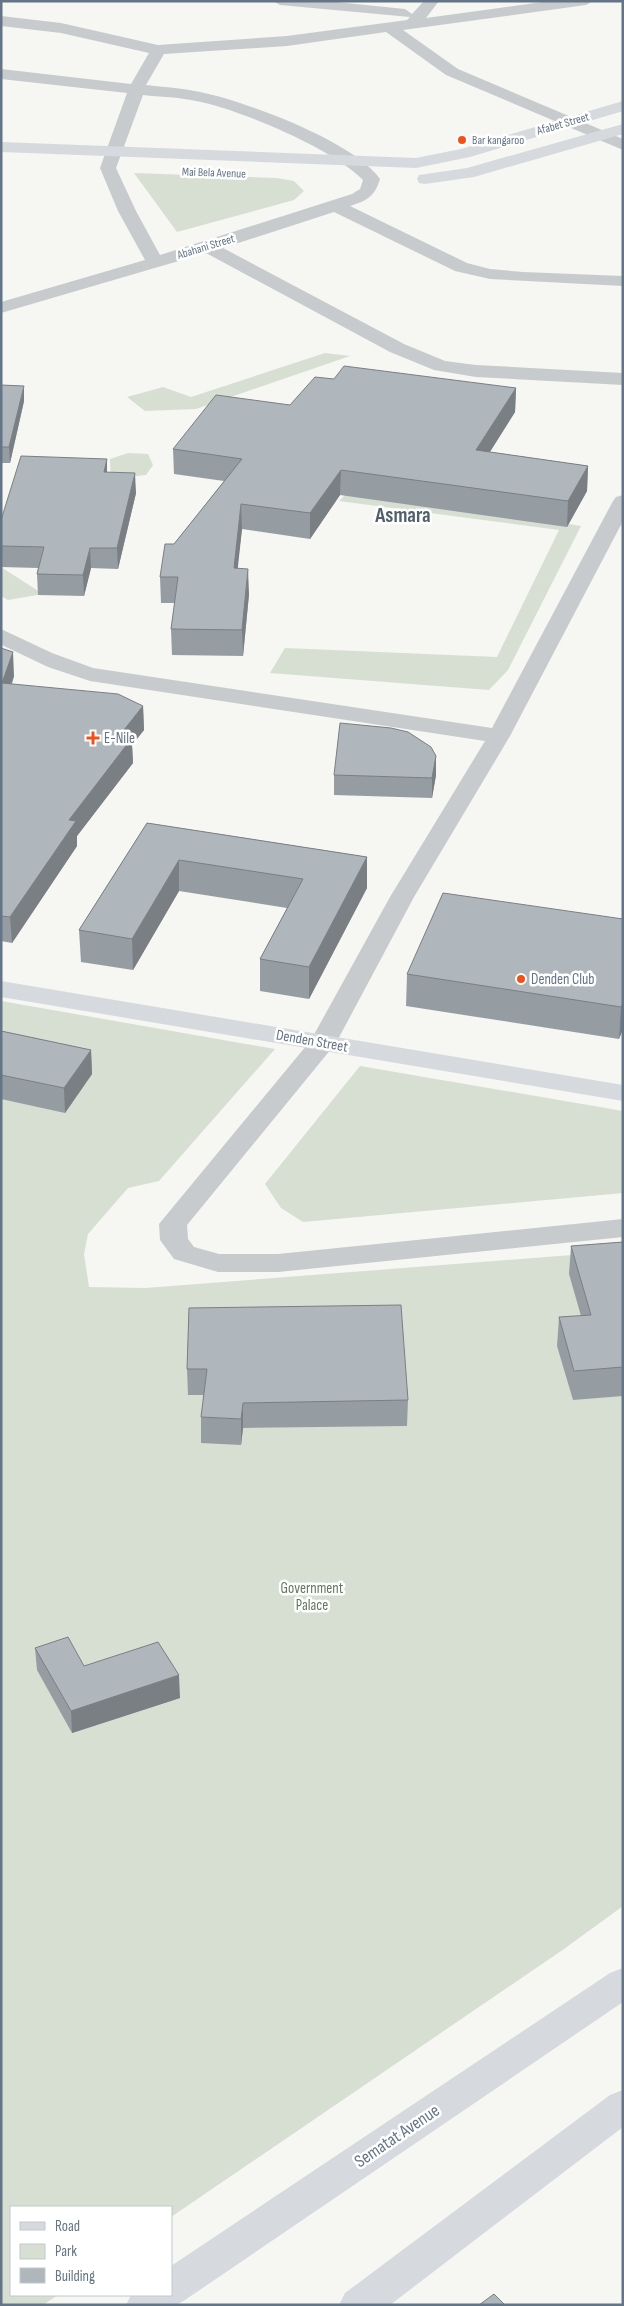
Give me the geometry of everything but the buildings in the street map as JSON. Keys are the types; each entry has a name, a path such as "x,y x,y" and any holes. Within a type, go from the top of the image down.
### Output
{"main road":[{"name":"Afabet Street","path":"416,163 464,153 623,106"},
{"name":"Afabet Street","path":"372,179 426,179 468,172 623,129"},
{"name":"Mai Bela Avenue","path":"1,147 416,163"},
{"path":"89,168 128,169"},
{"path":"343,178 372,179"},
{"name":"Denden Street","path":"1,989 623,1093"},
{"name":"Sematat Avenue","path":"172,2287 623,1983"},
{"path":"359,2305 623,2106"},
{"path":"146,2305 160,2296"}],"street":[{"path":"280,1 416,19"},
{"path":"416,19 432,1"},
{"path":"1,21 61,28 158,50 287,41 389,27 416,19 586,1"},
{"path":"389,27 452,72 623,145"},
{"path":"155,262 127,211 108,168 117,151 136,90 155,60 158,50"},
{"path":"1,74 198,96 229,105 310,139 366,170 372,179"},
{"name":"Abahani Street","path":"1,308 208,247 336,206 358,198 368,191 372,179"},
{"path":"336,206 461,267 480,272 523,277 623,280"},
{"path":"208,247 397,348 441,366 476,371 623,378"},
{"path":"623,501 499,736 402,897 323,1043 173,1224 174,1240 184,1253 218,1263 278,1263 623,1228"},
{"path":"1,635 23,649 53,663 90,674 499,736"}],"green space":[{"path":"134,173 277,178 294,181 304,191 294,200 177,232"},
{"path":"325,353 350,356 196,409 145,411 127,397 163,387 191,397"},
{"path":"128,453 148,454 153,465 146,475 111,479 110,459"},
{"path":"351,489 581,526 508,670 489,690 270,673 285,648 497,657 559,530 339,501"},
{"path":"1,567 43,594 8,600 1,596"},
{"name":"Government Palace","path":"1,1001 275,1049 159,1181 128,1188 88,1234 84,1254 89,1287 145,1288 623,1251 623,1906 564,1949 172,2216 172,2206 10,2206 10,2296 56,2296 43,2305 1,2305"},
{"path":"360,1066 623,1111 623,1193 303,1222 281,1208 265,1184"}],"place":[{"name":"Bar kangaroo","path":"462,140"},
{"name":"E-Nile","path":"93,738"},
{"name":"Denden Club","path":"521,979"}],"district":[{"name":"Asmara","path":"403,515"}]}
